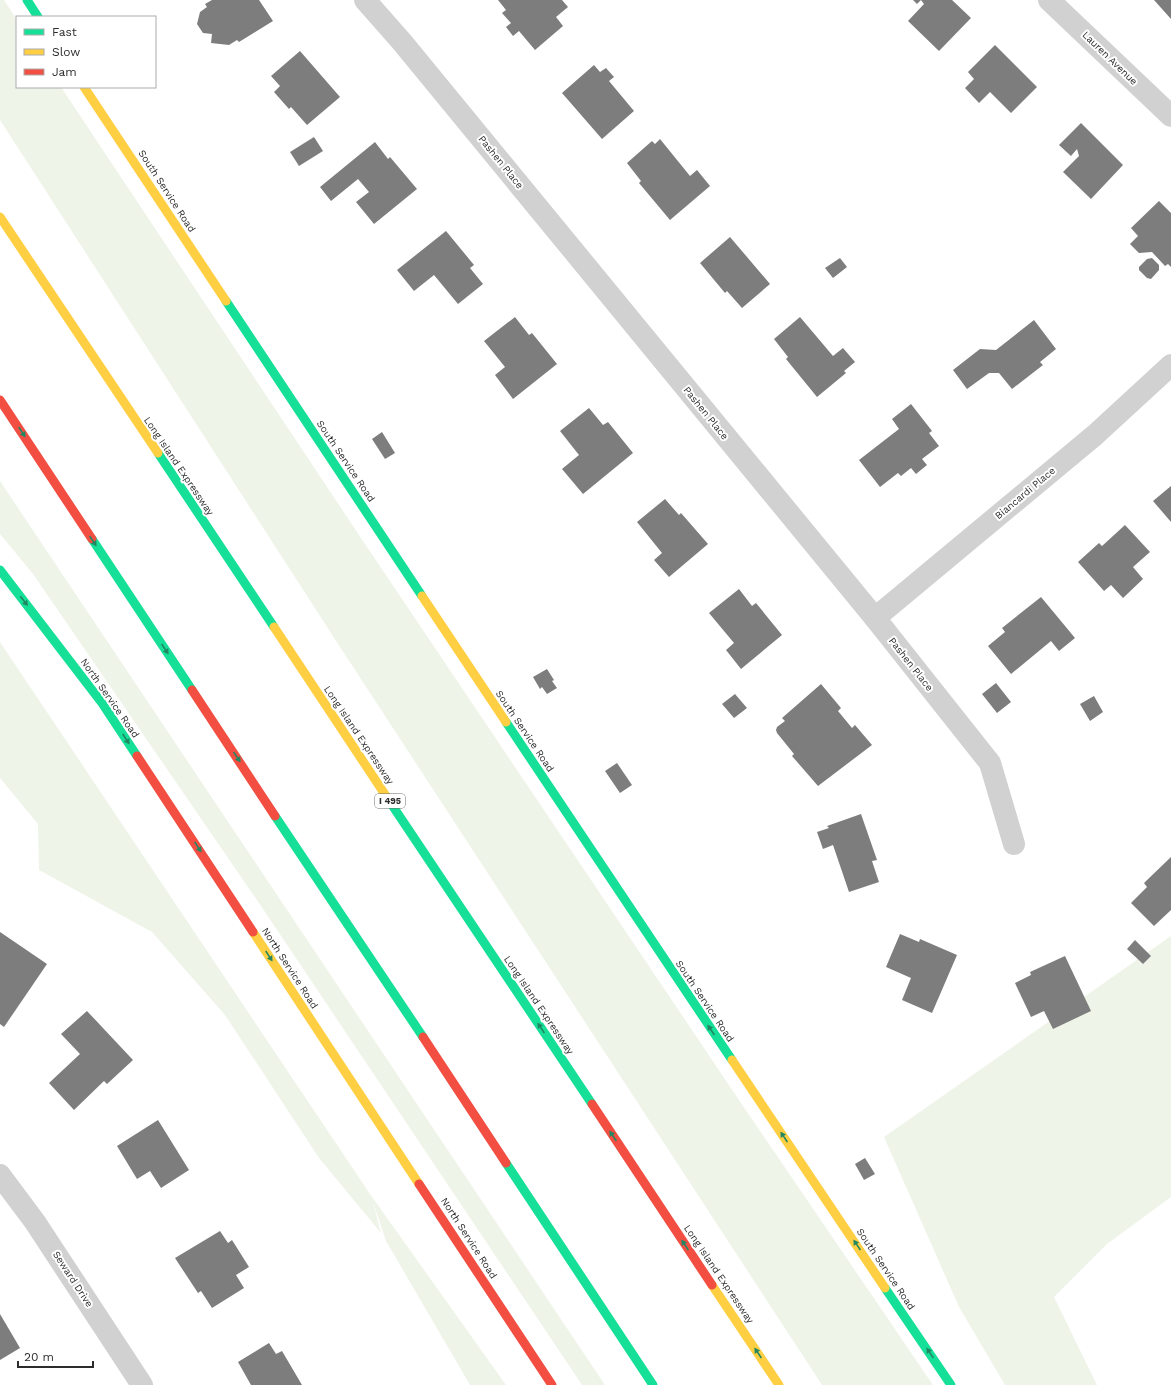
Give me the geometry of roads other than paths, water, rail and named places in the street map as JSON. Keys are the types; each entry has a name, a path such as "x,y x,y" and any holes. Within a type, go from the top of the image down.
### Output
{"main road":[{"path":"27,0 37,16"},
{"name":"South Service Road","path":"85,88 739,1071 951,1385"},
{"name":"Long Island Expressway","path":"0,217 779,1385"},
{"path":"0,400 653,1385"},
{"name":"North Service Road","path":"0,570 102,703 552,1385"}],"street":[{"name":"Pashen Place","path":"365,0 402,42 875,618 990,763 1014,844"},
{"name":"Lauren Avenue","path":"1050,0 1171,116"},
{"name":"Biancardi Place","path":"875,618 1094,435 1171,365"},
{"name":"Seward Drive","path":"0,1175 35,1222 142,1385"}]}
